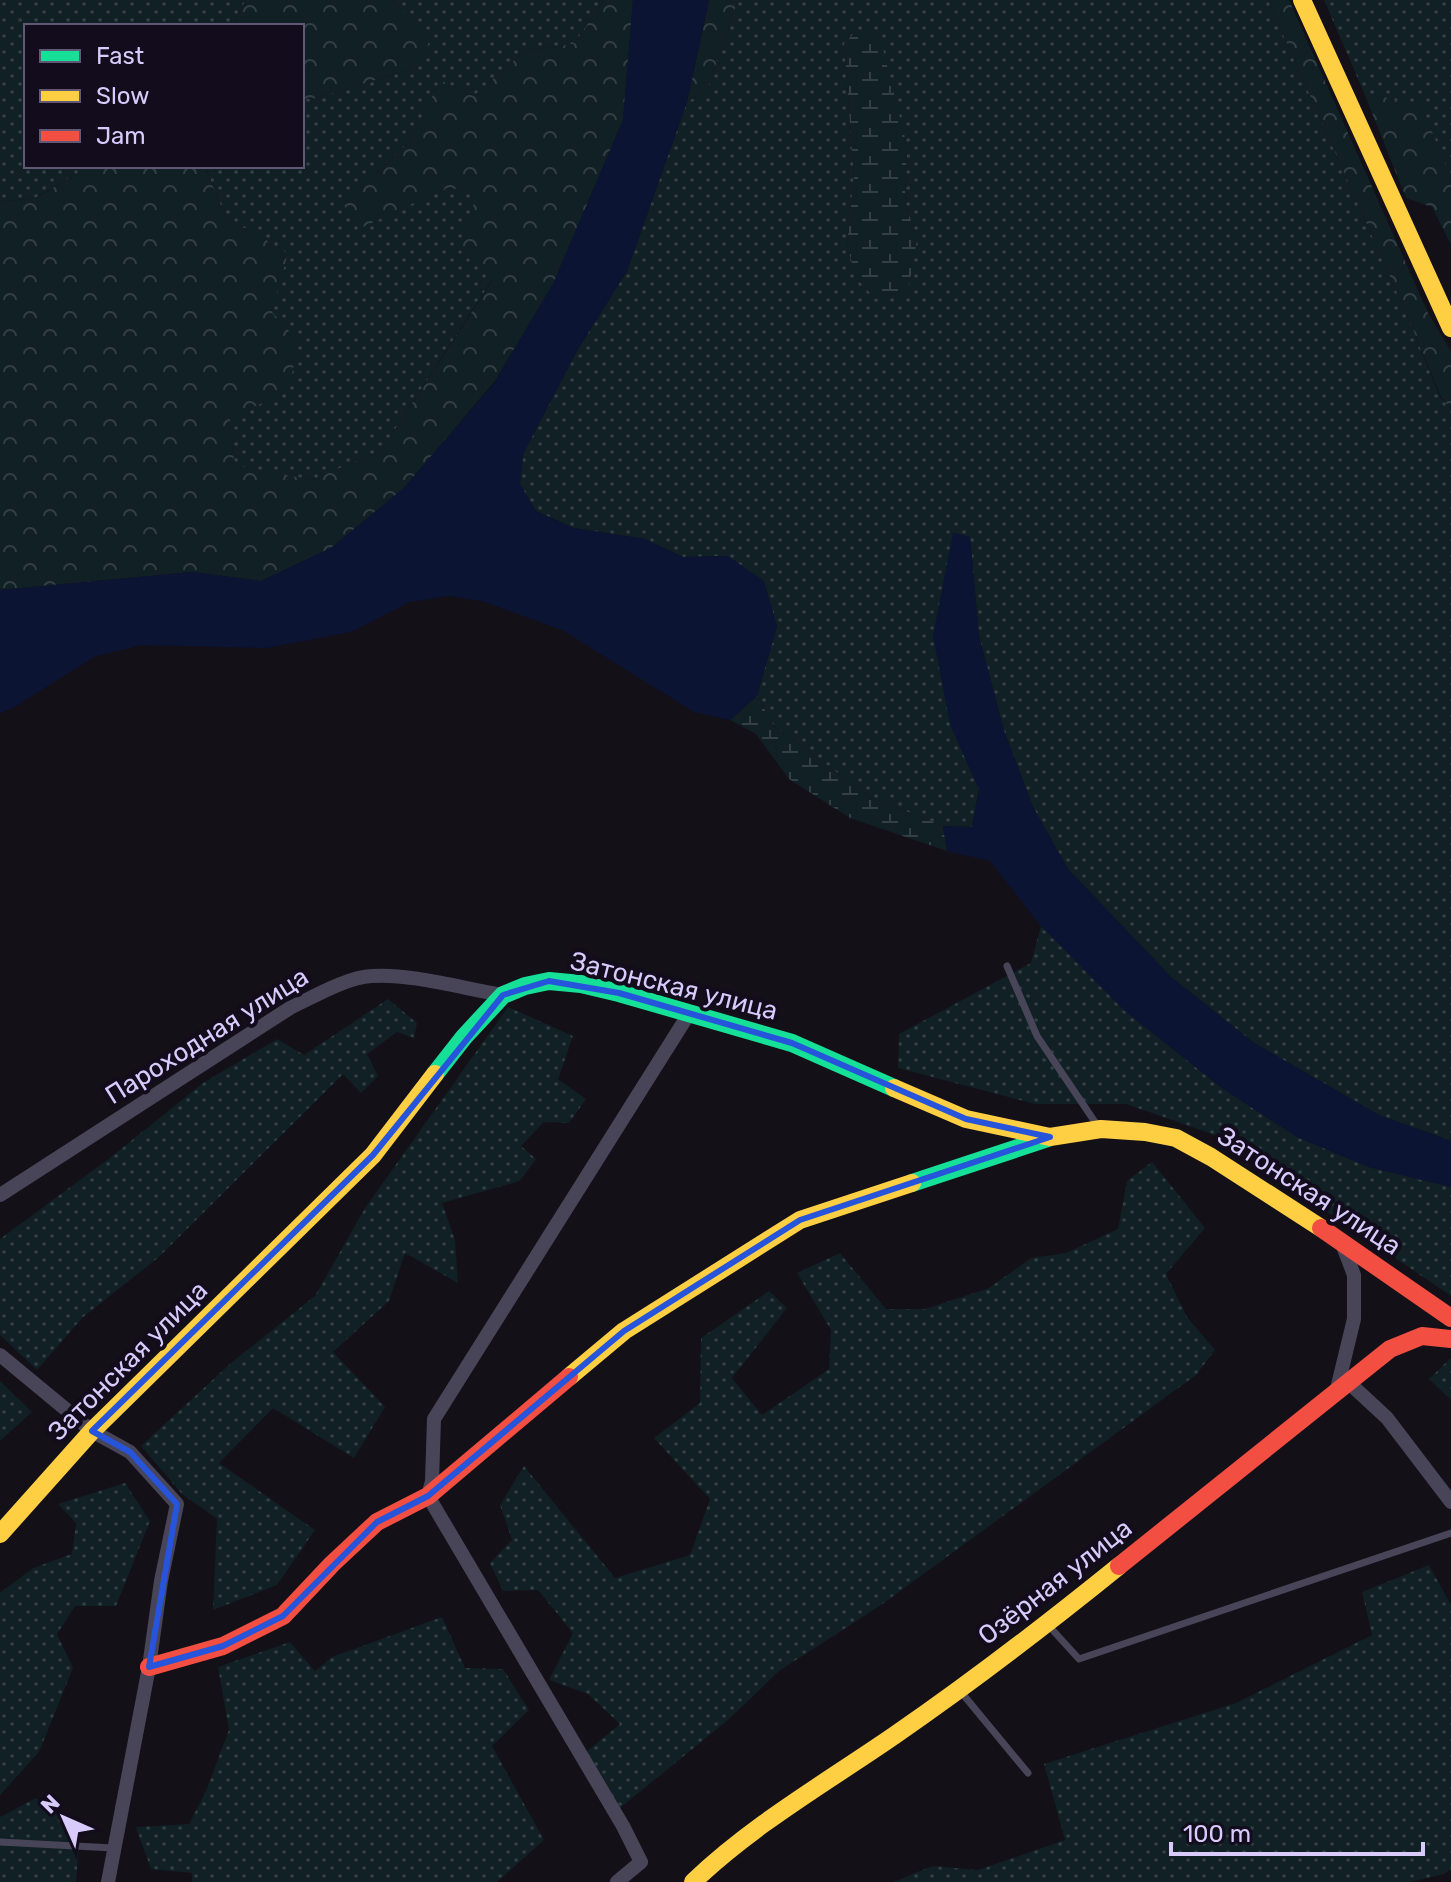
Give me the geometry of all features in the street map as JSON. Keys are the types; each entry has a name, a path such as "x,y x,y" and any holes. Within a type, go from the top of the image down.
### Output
{"street":[{"path":"1302,0 1451,328"},
{"name":"Пароходная улица","path":"0,1195 290,1008 330,989 371,976 410,979 503,995"},
{"name":"Затонская улица","path":"0,1534 92,1431 373,1155 464,1037 503,995 549,981 581,984 792,1043 966,1119 1050,1137 1101,1129 1176,1138 1211,1157 1341,1241 1451,1318"},
{"path":"617,1882 641,1862 428,1496 432,1481 434,1419 690,1012"},
{"path":"149,1667 223,1646 283,1616 377,1522 428,1496 624,1331 800,1220 1050,1137"},
{"path":"1341,1241 1354,1275 1354,1319 1342,1385 1387,1418 1451,1502"},
{"name":"Озёрная улица","path":"693,1882 722,1854 960,1690 1047,1624 1390,1349 1422,1336 1451,1339"},
{"path":"0,1355 92,1431 130,1452 177,1504 108,1882"}],"lane":[{"path":"1007,966 1037,1036 1101,1129"},
{"path":"1047,1624 1079,1659 1451,1533"},
{"path":"960,1690 1028,1773"},
{"path":"0,1842 113,1848"}],"highlighted area":[{"path":"549,981 619,993 792,1043 966,1119 1050,1137 800,1220 624,1331 428,1496 377,1522 283,1616 223,1646 149,1667 177,1504 130,1452 92,1431 373,1155 503,995"}],"green space":[{"path":"0,0 246,0 233,24 24,24 24,168 87,168 35,198 0,202"},
{"path":"246,0 393,0 430,40 416,68 312,99 304,98 304,24 233,24"},
{"path":"393,0 604,0 574,44 526,50 474,96 440,81 410,141 343,204 359,228 445,188 479,191 492,280 381,451 312,480 235,466 228,419 287,391 272,312 287,253 225,216 206,168 304,168 304,98 312,99 416,68 429,40"},
{"path":"604,0 633,0 623,120 553,284 495,381 404,488 331,548 261,581 192,572 0,590 0,202 36,198 87,168 207,168 225,216 288,253 272,312 299,342 288,391 228,419 235,465 312,480 381,451 492,281 459,249 478,191 445,188 359,229 343,204 410,141 440,80 474,96 526,50 574,44"},
{"path":"709,0 738,0 707,90 687,102"},
{"path":"738,0 1268,0 1440,397 1451,409 1451,1141 1379,1115 1254,1043 1171,977 1068,869 1033,807 1004,731 979,636 970,537 953,533 950,724 979,789 972,827 943,826 870,797 774,726 757,696 777,626 728,556 683,557 645,539 574,528 536,511 520,485 523,454 578,349 627,271 687,102 707,90","holes":["844,44 907,146 905,202 917,239 847,245 854,176"]},
{"path":"1268,0 1289,0 1429,315 1451,351 1451,409 1441,397"},
{"path":"1324,0 1451,0 1451,178 1421,106 1364,93"},
{"path":"856,31 879,33 907,146 905,202 917,239 909,287 896,298 876,299 856,278 847,245 854,176 844,44"},
{"path":"1364,93 1421,105 1451,178 1451,245 1432,207 1406,198"},
{"path":"757,696 774,726 870,797 943,826 947,851 850,818 789,779 756,734 730,720"},
{"path":"1041,926 1125,1011 1222,1088 1297,1137 1369,1167 1451,1187 1451,1296 1212,1134 1126,1104 1035,1104 898,1068 899,1034 1031,963"},
{"path":"388,999 417,1023 414,1038 397,1032 367,1054 378,1076 361,1093 343,1074 159,1257 82,1318 37,1370 0,1335 0,1239 111,1157 203,1083 277,1039 304,1055"},
{"path":"508,1007 573,1036 558,1079 586,1099 569,1123 544,1122 521,1146 536,1159 520,1181 442,1203 455,1240 458,1283 405,1253 389,1301 333,1352 385,1407 354,1458 273,1408 219,1463 315,1530 277,1585 213,1610 217,1519 182,1494 141,1446 231,1363 315,1296 365,1208"},
{"path":"1152,1162 1205,1228 1166,1274 1187,1317 1215,1350 1196,1375 881,1605 779,1671 728,1720 620,1808 586,1752 620,1724 588,1694 549,1680 573,1633 538,1590 503,1591 490,1563 512,1540 500,1505 524,1466 615,1578 690,1555 710,1499 654,1438 700,1403 701,1338 769,1291 787,1308 732,1378 762,1415 829,1369 831,1330 797,1273 840,1253 886,1309 925,1309 989,1288 1031,1258 1066,1253 1118,1229 1127,1181"},
{"path":"1451,1358 1451,1400 1429,1379"},
{"path":"0,1381 32,1412 0,1441"},
{"path":"125,1483 150,1521 116,1606 75,1606 57,1634 73,1668 39,1752 0,1795 0,1593 33,1568 72,1554 76,1523 58,1504"},
{"path":"1429,1565 1451,1605 1451,1869 1444,1874 1411,1882 894,1882 932,1866 978,1870 1065,1840 1044,1764 1236,1703 1372,1635 1362,1592"},
{"path":"442,1617 465,1668 503,1669 529,1710 492,1746 544,1840 497,1882 192,1882 192,1873 151,1869 136,1827 189,1824 206,1791 229,1730 218,1667 290,1642 315,1671 332,1657"},
{"path":"36,1798 80,1829 76,1882 0,1882 0,1817"}],"water":[{"path":"633,0 709,0 687,102 627,271 578,349 523,454 520,484 536,511 573,528 645,539 683,557 728,556 764,581 777,626 757,696 730,720 694,712 562,630 482,601 449,596 410,602 351,632 266,648 142,645 96,656 0,713 0,590 192,572 261,581 331,548 404,488 495,382 553,284 623,120"},
{"path":"953,533 970,537 979,636 1004,731 1033,807 1068,869 1171,977 1254,1043 1379,1115 1451,1141 1451,1187 1369,1167 1297,1137 1222,1088 1125,1011 1041,926 990,861 947,851 943,826 972,827 979,789 950,724 933,636"}],"traffic: fast":[{"path":"435,1074 503,995 549,981 581,984 619,993 792,1043 894,1088"},
{"path":"912,1183 1048,1138"}],"traffic: slow":[{"path":"1302,0 1451,328"},
{"path":"0,1534 92,1431 373,1155 435,1074"},
{"path":"894,1088 966,1119 1050,1137 1101,1129 1176,1138 1321,1228"},
{"path":"569,1377 624,1331 800,1220 912,1183"},
{"path":"693,1882 765,1823 952,1695 1119,1566"}],"traffic: jam":[{"path":"1321,1228 1451,1318"},
{"path":"1119,1566 1390,1349 1422,1336 1451,1339"},
{"path":"149,1667 223,1646 283,1616 377,1522 428,1496 569,1377"}]}
